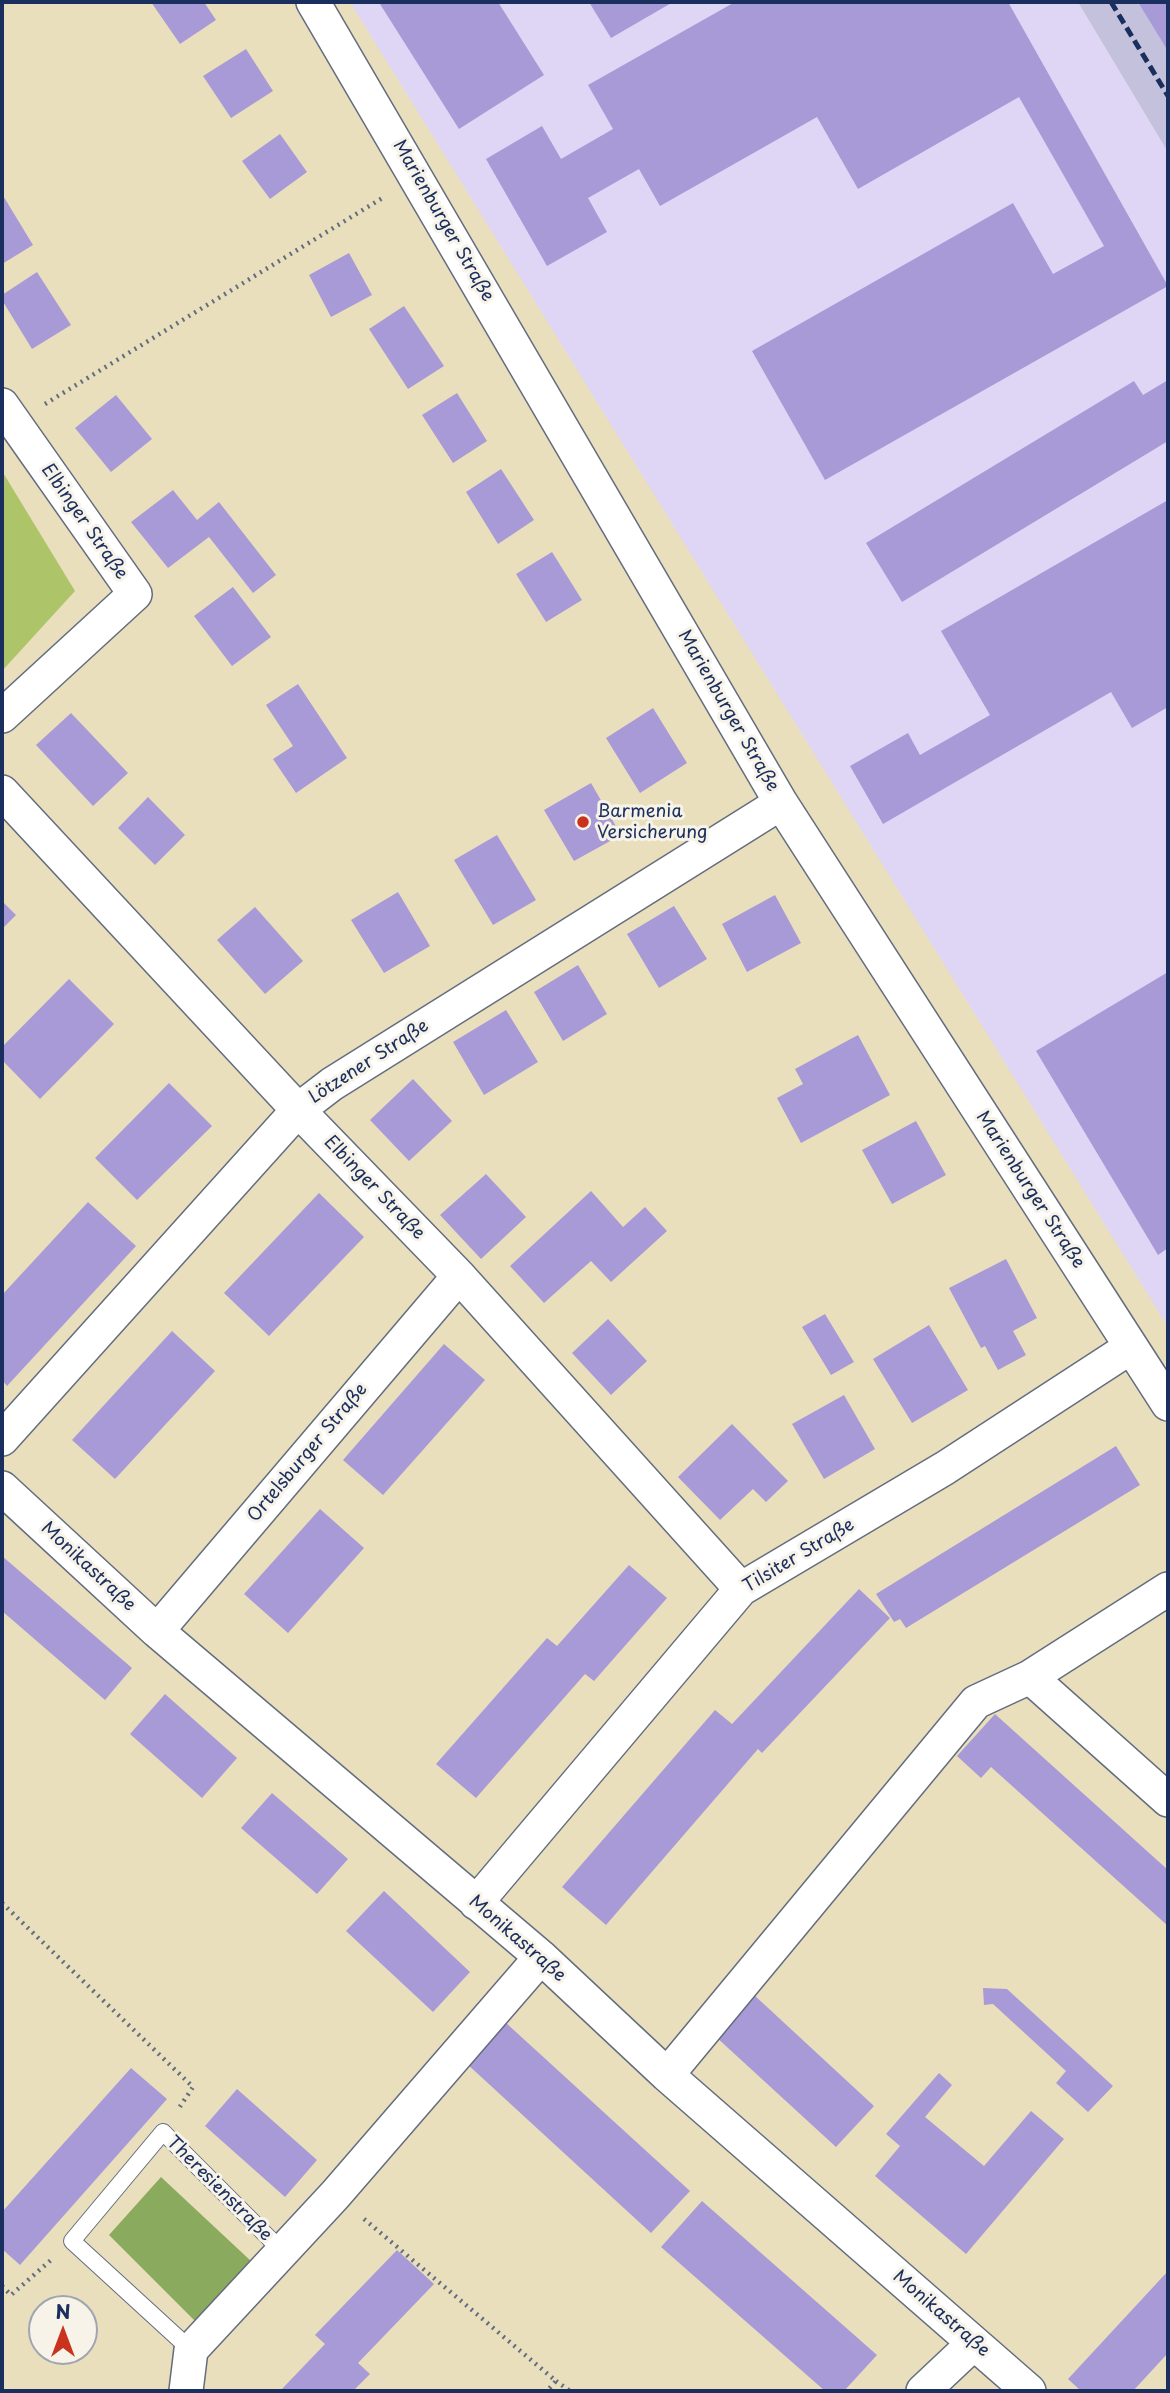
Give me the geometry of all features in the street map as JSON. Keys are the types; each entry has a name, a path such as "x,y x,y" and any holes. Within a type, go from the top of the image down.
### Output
{"street":[{"name":"Marienburger Straße","path":"313,2 781,803 1168,1404"},
{"name":"Elbinger Straße","path":"2,716 135,594 8,414"},
{"name":"Elbinger Straße","path":"2,792 298,1110 459,1276 741,1589"},
{"name":"Lötzener Straße","path":"2,1439 298,1110 332,1084 781,803"},
{"name":"Ortelsburger Straße","path":"157,1631 459,1276"},
{"name":"Tilsiter Straße","path":"476,1903 741,1589 945,1468 1131,1346"},
{"name":"Monikastraße","path":"2,1488 157,1631 541,1957 667,2075 1029,2391"},
{"path":"667,2075 976,1702 1030,1677 1168,1589"},
{"path":"1030,1677 1168,1800"},
{"name":"Theresienstraße","path":"191,2350 335,2195 541,1957"},
{"path":"923,2391 974,2343"},
{"path":"186,2391 191,2350"}],"lane":[{"name":"Theresienstraße","path":"72,2241 163,2132 282,2251"},
{"path":"72,2241 191,2350"}],"path":[{"path":"8,414 417,176"},
{"path":"2,1903 193,2087 163,2132"},
{"path":"335,2195 570,2391"},
{"path":"2,2287 11,2295 72,2241"},
{"path":"547,2391 556,2381"}],"shaded area":[{"path":"350,2 1078,2 1168,152 1168,1327"},
{"path":"1078,2 1168,2 1168,152"}],"green space":[{"path":"2,471 75,591 2,671"},
{"path":"161,2177 252,2262 197,2323 109,2235"}],"building":[{"path":"151,2 204,2 216,20 180,44"},
{"path":"498,2 544,75 459,129 380,4"},
{"path":"589,2 673,2 611,38"},
{"path":"735,2 1008,2 1168,286 825,480 752,351 1013,203 1053,274 1104,246 1019,97 858,189 817,117 660,206 639,169 588,198 607,232 547,266 486,159 542,126 561,159 613,129 588,85"},
{"path":"1138,2 1168,2 1168,51"},
{"path":"246,49 273,91 231,118 203,76"},
{"path":"280,134 307,172 270,199 242,161"},
{"path":"2,194 33,245 2,264"},
{"path":"349,253 372,295 331,317 309,275"},
{"path":"37,272 71,325 32,349 2,300 2,295"},
{"path":"404,306 444,366 408,389 369,329"},
{"path":"1168,380 1168,441 902,602 866,543 1134,381 1143,395"},
{"path":"457,393 487,441 453,463 422,415"},
{"path":"116,395 152,439 111,472 75,428"},
{"path":"501,469 534,520 498,544 466,492"},
{"path":"173,490 197,520 219,502 276,575 253,593 209,537 168,568 131,522"},
{"path":"1168,500 1168,707 1132,728 1111,692 883,824 850,766 908,733 920,755 990,715 941,631"},
{"path":"552,552 582,600 546,622 516,574"},
{"path":"233,587 271,637 232,666 194,616"},
{"path":"298,684 347,758 296,793 273,759 293,746 266,705"},
{"path":"653,708 687,763 640,793 606,738"},
{"path":"71,713 128,773 93,806 36,745"},
{"name":"Barmenia Versicherung","path":"591,783 621,835 574,861 544,810"},
{"path":"148,797 185,835 155,865 118,828"},
{"path":"497,835 536,900 493,925 454,860"},
{"path":"398,892 430,946 384,973 351,920"},
{"path":"775,895 801,943 747,972 722,924"},
{"path":"2,901 16,915 2,929"},
{"path":"674,906 707,959 659,988 627,934"},
{"path":"255,907 303,961 265,994 217,940"},
{"path":"578,965 607,1014 563,1041 534,992"},
{"path":"1168,972 1168,1248 1158,1255 1036,1051"},
{"path":"69,979 114,1024 40,1099 2,1060 2,1047"},
{"path":"506,1010 538,1062 484,1095 453,1042"},
{"path":"858,1035 890,1095 801,1143 777,1098 803,1084 795,1069"},
{"path":"413,1079 452,1121 409,1161 370,1120"},
{"path":"169,1083 212,1126 137,1200 95,1158"},
{"path":"916,1121 946,1175 892,1204 862,1150"},
{"path":"486,1174 526,1217 481,1259 440,1215"},
{"path":"591,1191 623,1227 645,1207 667,1231 611,1282 591,1261 544,1303 510,1266"},
{"path":"319,1193 364,1237 269,1336 224,1293"},
{"path":"88,1202 136,1246 7,1386 2,1380 2,1295"},
{"path":"1006,1259 1037,1318 1013,1331 1026,1355 998,1370 985,1346 981,1348 949,1288"},
{"path":"825,1314 854,1362 831,1375 802,1327"},
{"path":"608,1319 647,1361 611,1395 572,1353"},
{"path":"929,1325 968,1390 912,1423 873,1359"},
{"path":"172,1331 215,1371 115,1479 72,1440"},
{"path":"444,1344 485,1380 383,1495 343,1460"},
{"path":"844,1395 875,1449 824,1479 792,1424"},
{"path":"732,1424 788,1481 766,1502 753,1489 720,1520 678,1477"},
{"path":"1116,1446 1140,1485 906,1628 900,1619 894,1622 876,1594"},
{"path":"320,1509 364,1548 288,1633 244,1594"},
{"path":"2,1556 132,1668 105,1700 2,1611"},
{"path":"629,1565 667,1598 594,1681 585,1674 476,1798 436,1764 547,1638 557,1646"},
{"path":"859,1589 890,1618 762,1753 758,1749 606,1925 562,1887 715,1710 732,1724"},
{"path":"165,1694 237,1758 202,1798 130,1734"},
{"path":"995,1714 1168,1870 1168,1926 991,1767 981,1778 957,1756"},
{"path":"272,1793 348,1859 317,1894 241,1828"},
{"path":"384,1891 470,1972 433,2012 346,1931"},
{"path":"983,1988 1007,1989 1113,2086 1088,2112 1056,2083 1066,2071 993,2004 984,2005"},
{"path":"753,1994 874,2106 836,2147 715,2036"},
{"path":"505,2022 690,2191 651,2233 466,2063"},
{"path":"131,2068 167,2099 20,2265 2,2249 2,2212"},
{"path":"939,2073 952,2085 925,2117 984,2166 1031,2111 1064,2139 966,2254 875,2176 900,2146 886,2134"},
{"path":"237,2089 317,2160 285,2197 205,2126"},
{"path":"702,2201 877,2355 844,2391 825,2391 661,2247"},
{"path":"397,2250 434,2284 358,2363 370,2374 353,2391 280,2391 325,2344 315,2335"},
{"path":"1168,2271 1168,2353 1133,2391 1081,2391 1068,2379"}],"railway":[{"path":"1111,2 1168,96"}],"place":[{"name":"Barmenia Versicherung","path":"583,822"}]}
